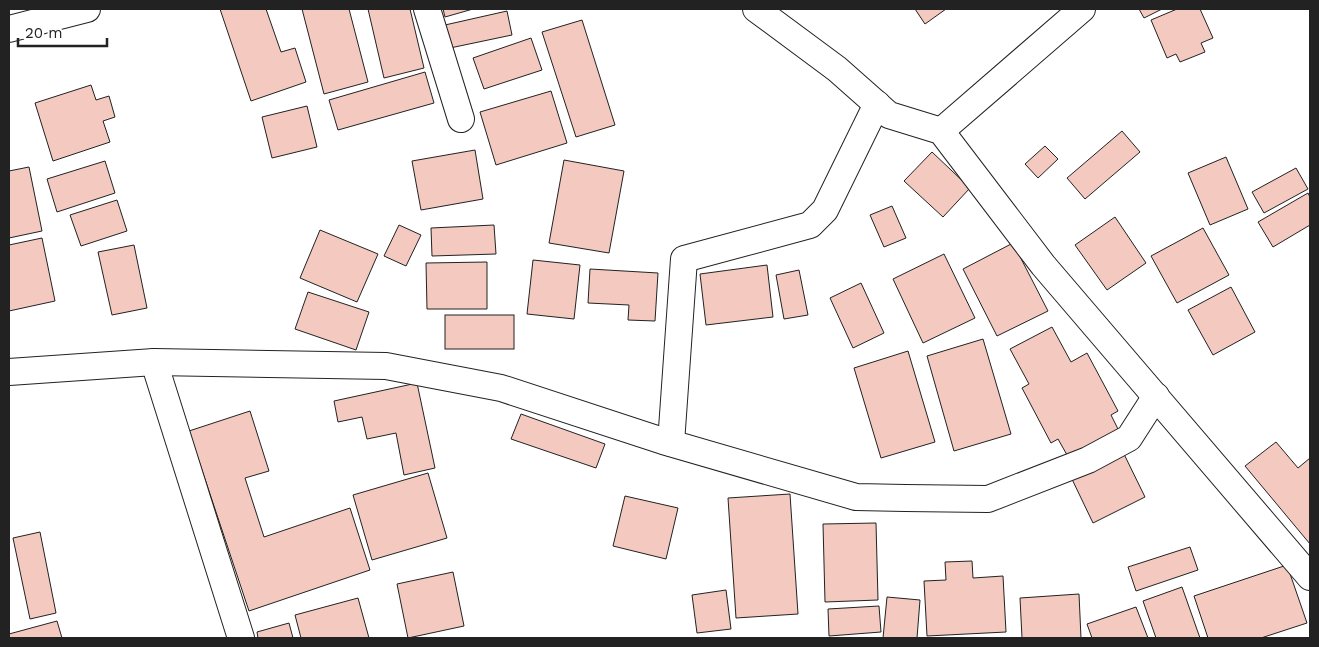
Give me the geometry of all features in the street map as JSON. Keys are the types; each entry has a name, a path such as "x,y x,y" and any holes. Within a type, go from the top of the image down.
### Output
{"street":[{"path":"9,29 87,9"},
{"path":"427,9 461,119"},
{"path":"756,9 837,69 889,115 940,131 1043,265 1310,577"},
{"path":"940,131 1082,9"},
{"path":"671,443 684,259 810,225 825,210 877,104"},
{"path":"9,372 154,362 386,366 502,388 671,443 856,497 988,499 1088,460 1129,438 1156,396"},
{"path":"154,362 241,638"}],"building":[{"path":"220,9 266,9 281,52 295,48 306,82 251,101"},
{"path":"302,9 349,9 368,82 324,94"},
{"path":"368,9 410,9 424,68 384,78"},
{"path":"443,9 473,9 445,17"},
{"path":"915,9 946,9 925,24"},
{"path":"1139,9 1162,9 1144,18"},
{"path":"1177,9 1200,9 1213,38 1201,43 1205,52 1180,62 1176,54 1167,58 1151,20"},
{"path":"507,11 512,35 450,48 445,25"},
{"path":"582,20 615,125 576,137 542,32"},
{"path":"531,38 542,70 484,89 473,58"},
{"path":"425,72 434,103 338,130 329,100"},
{"path":"91,85 96,100 109,96 115,117 103,121 110,142 53,161 35,103"},
{"path":"551,91 567,143 496,165 480,112"},
{"path":"307,106 317,147 272,158 262,117"},
{"path":"1122,131 1140,152 1085,199 1067,178"},
{"path":"1045,146 1058,159 1038,178 1025,164"},
{"path":"475,150 483,199 421,210 412,161"},
{"path":"932,152 970,188 943,217 904,181"},
{"path":"1226,157 1248,209 1210,225 1188,173"},
{"path":"564,160 624,171 609,253 549,243"},
{"path":"105,161 115,193 57,212 47,179"},
{"path":"29,167 42,231 9,238 9,171"},
{"path":"1296,168 1308,189 1264,213 1252,192"},
{"path":"1308,193 1310,197 1310,225 1273,247 1258,222"},
{"path":"117,200 127,231 81,246 70,215"},
{"path":"892,206 906,238 884,247 870,215"},
{"path":"1115,217 1146,263 1107,290 1075,245"},
{"path":"399,225 421,235 406,266 384,256"},
{"path":"494,225 496,254 432,256 431,228"},
{"path":"1203,228 1229,275 1177,303 1151,256"},
{"path":"320,230 378,254 357,302 300,278"},
{"path":"42,238 55,301 9,311 9,245"},
{"path":"1013,243 1048,311 997,336 963,269"},
{"path":"134,245 147,308 112,315 98,252"},
{"path":"944,254 975,318 923,343 893,279"},
{"path":"533,260 580,265 574,319 527,314"},
{"path":"487,262 487,309 427,309 426,263"},
{"path":"767,265 773,317 706,325 700,274"},
{"path":"590,269 658,273 655,321 628,320 629,305 588,303"},
{"path":"799,270 808,315 784,319 776,275"},
{"path":"861,283 884,333 853,348 830,298"},
{"path":"1231,287 1255,332 1213,355 1188,310"},
{"path":"308,292 369,312 356,350 295,329"},
{"path":"445,315 514,315 514,349 445,349"},
{"path":"1052,327 1071,362 1087,353 1118,411 1111,415 1121,435 1071,462 1058,439 1051,443 1022,388 1029,384 1010,349"},
{"path":"983,339 1011,434 954,451 927,356"},
{"path":"908,351 935,442 881,458 854,368"},
{"path":"417,383 435,468 404,475 396,433 367,439 362,417 338,422 334,401"},
{"path":"250,411 269,471 245,478 264,537 350,508 370,570 249,611 189,431"},
{"path":"521,414 605,444 596,468 511,439"},
{"path":"1276,442 1298,468 1310,458 1310,544 1245,466"},
{"path":"1122,450 1145,497 1093,523 1070,475"},
{"path":"428,473 447,538 372,560 353,495"},
{"path":"790,494 798,614 736,618 728,498"},
{"path":"625,496 678,508 666,559 613,546"},
{"path":"876,523 878,600 825,602 823,524"},
{"path":"40,532 56,613 30,619 13,538"},
{"path":"1190,547 1198,570 1136,591 1128,567"},
{"path":"972,561 973,578 1003,576 1006,632 927,636 924,581 946,580 945,562"},
{"path":"1287,565 1307,623 1261,638 1208,638 1194,596"},
{"path":"453,572 464,626 408,638 397,584"},
{"path":"1182,587 1200,638 1156,638 1143,601"},
{"path":"726,590 731,629 697,633 692,595"},
{"path":"1079,594 1081,638 1022,638 1020,598"},
{"path":"887,597 920,600 917,638 883,638"},
{"path":"358,598 369,638 301,638 295,615"},
{"path":"879,606 881,632 829,636 828,609"},
{"path":"1136,607 1148,638 1092,638 1087,624"},
{"path":"57,621 62,638 9,638 9,634"},
{"path":"289,623 293,638 258,638 257,632"}]}
